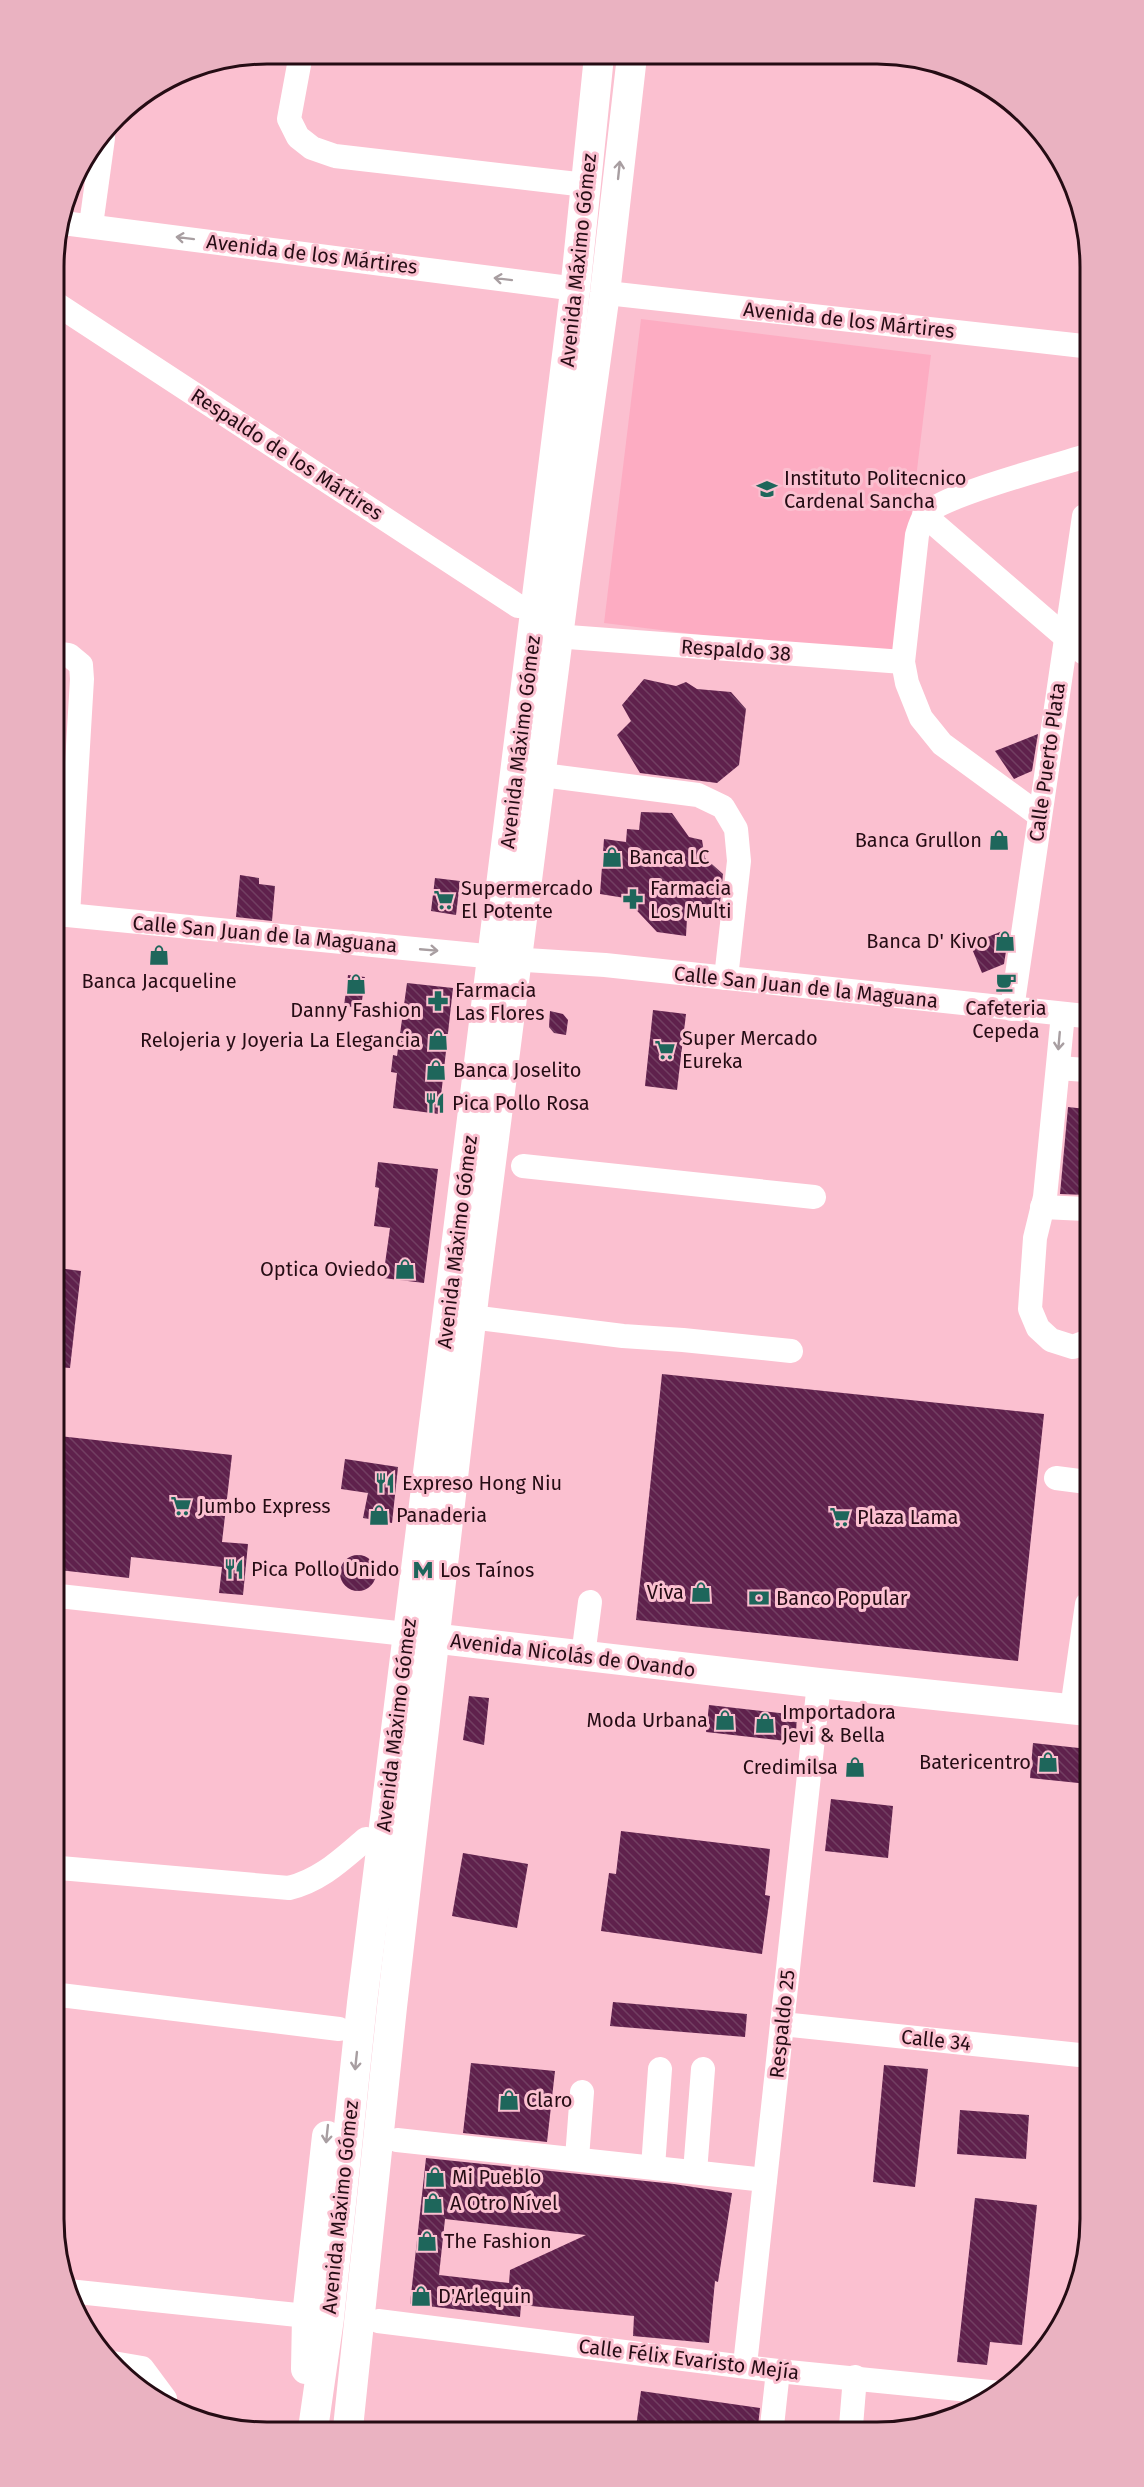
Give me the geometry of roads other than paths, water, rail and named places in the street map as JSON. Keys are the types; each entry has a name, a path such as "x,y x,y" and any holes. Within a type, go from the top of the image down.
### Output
{"main road":[{"name":"Avenida Máximo Gómez","path":"349,2422 392,2007 553,580 598,64"},
{"name":"Avenida Máximo Gómez","path":"314,2422 329,2318 362,2003 553,580 615,202 631,64"},
{"path":"305,2422 307,2316 339,2029 396,1633 474,954 563,272 585,194"},
{"path":"362,2422 374,2373 526,960 616,294 615,202"},
{"name":"Avenida Nicolás de Ovando","path":"396,1633 819,1683 1079,1710"}],"street":[{"path":"299,64 289,119 298,137 312,148 335,156 585,194"},
{"path":"91,225 101,152"},
{"name":"Avenida de los Mártires","path":"69,223 561,287"},
{"name":"Avenida de los Mártires","path":"616,294 1080,346"},
{"name":"Respaldo de los Mártires","path":"65,310 518,606"},
{"path":"1039,815 942,744 921,718 907,683 903,662 917,535 924,515 939,505 1080,458"},
{"path":"924,515 1080,650"},
{"name":"Calle Puerto Plata","path":"1012,1009 1080,543"},
{"name":"Respaldo 38","path":"568,637 903,662"},
{"path":"65,654 81,665 82,679 65,894"},
{"path":"550,776 698,795 723,807 736,829 739,861 726,978"},
{"name":"Calle San Juan de la Maguana","path":"65,915 526,960 605,965 1074,1015"},
{"path":"1074,1015 1058,1068 1042,1207 1035,1238 1030,1309 1038,1329 1051,1340 1073,1347 1079,1345"},
{"path":"1058,1068 1080,1070"},
{"path":"523,1166 813,1197"},
{"path":"1042,1207 1080,1209"},
{"path":"487,1319 623,1336 791,1351"},
{"path":"1056,1478 1079,1481"},
{"name":"Avenida Nicolás de Ovando","path":"64,1597 396,1633"},
{"path":"583,1656 590,1602"},
{"name":"Respaldo 25","path":"745,2365 819,1683"},
{"path":"64,1868 289,1888 309,1883 366,1839"},
{"path":"64,1996 339,2029"},
{"name":"Calle 34","path":"782,2024 1079,2055"},
{"path":"653,2167 660,2069"},
{"path":"695,2172 703,2069"},
{"path":"577,2158 582,2092"},
{"path":"398,2140 765,2180"},
{"path":"78,2292 307,2316"},
{"name":"Calle Félix Evaristo Mejía","path":"378,2321 745,2365 778,2371 984,2391"},
{"path":"127,2365 142,2368 158,2390"},
{"path":"772,2422 778,2371"},
{"path":"851,2422 855,2377"}],"place":[{"name":"Instituto Politecnico Cardenal Sancha","path":"767,489"},
{"name":"Banca Grullon","path":"999,840"},
{"name":"Banca LC","path":"612,857"},
{"name":"Farmacia Los Multi","path":"633,899"},
{"name":"Supermercado El Potente","path":"444,900"},
{"name":"Banca D' Kivo","path":"1005,941"},
{"name":"Banca Jacqueline","path":"159,955"},
{"name":"Cafeteria Cepeda","path":"1006,982"},
{"name":"Danny Fashion","path":"356,984"},
{"name":"Farmacia Las Flores","path":"438,1001"},
{"name":"Relojeria y Joyeria La Elegancia","path":"438,1040"},
{"name":"Super Mercado Eureka","path":"665,1050"},
{"name":"Banca Joselito","path":"436,1070"},
{"name":"Pica Pollo Rosa","path":"435,1103"},
{"name":"Optica Oviedo","path":"405,1269"},
{"name":"Expreso Hong Niu","path":"385,1483"},
{"name":"Jumbo Express","path":"181,1506"},
{"name":"Panaderia","path":"379,1515"},
{"name":"Plaza Lama","path":"840,1517"},
{"name":"Pica Pollo Unido","path":"234,1569"},
{"name":"Los Taínos","path":"423,1570"},
{"name":"Viva","path":"701,1592"},
{"name":"Banco Popular","path":"759,1598"},
{"name":"Moda Urbana","path":"725,1720"},
{"name":"Importadora Jevi & Bella","path":"765,1723"},
{"name":"Batericentro","path":"1048,1762"},
{"name":"Credimilsa","path":"855,1767"},
{"name":"Claro","path":"509,2100"},
{"name":"Mi Pueblo","path":"435,2177"},
{"name":"A Otro Nível","path":"433,2203"},
{"name":"The Fashion","path":"427,2241"},
{"name":"D'Arlequin","path":"421,2296"}]}
